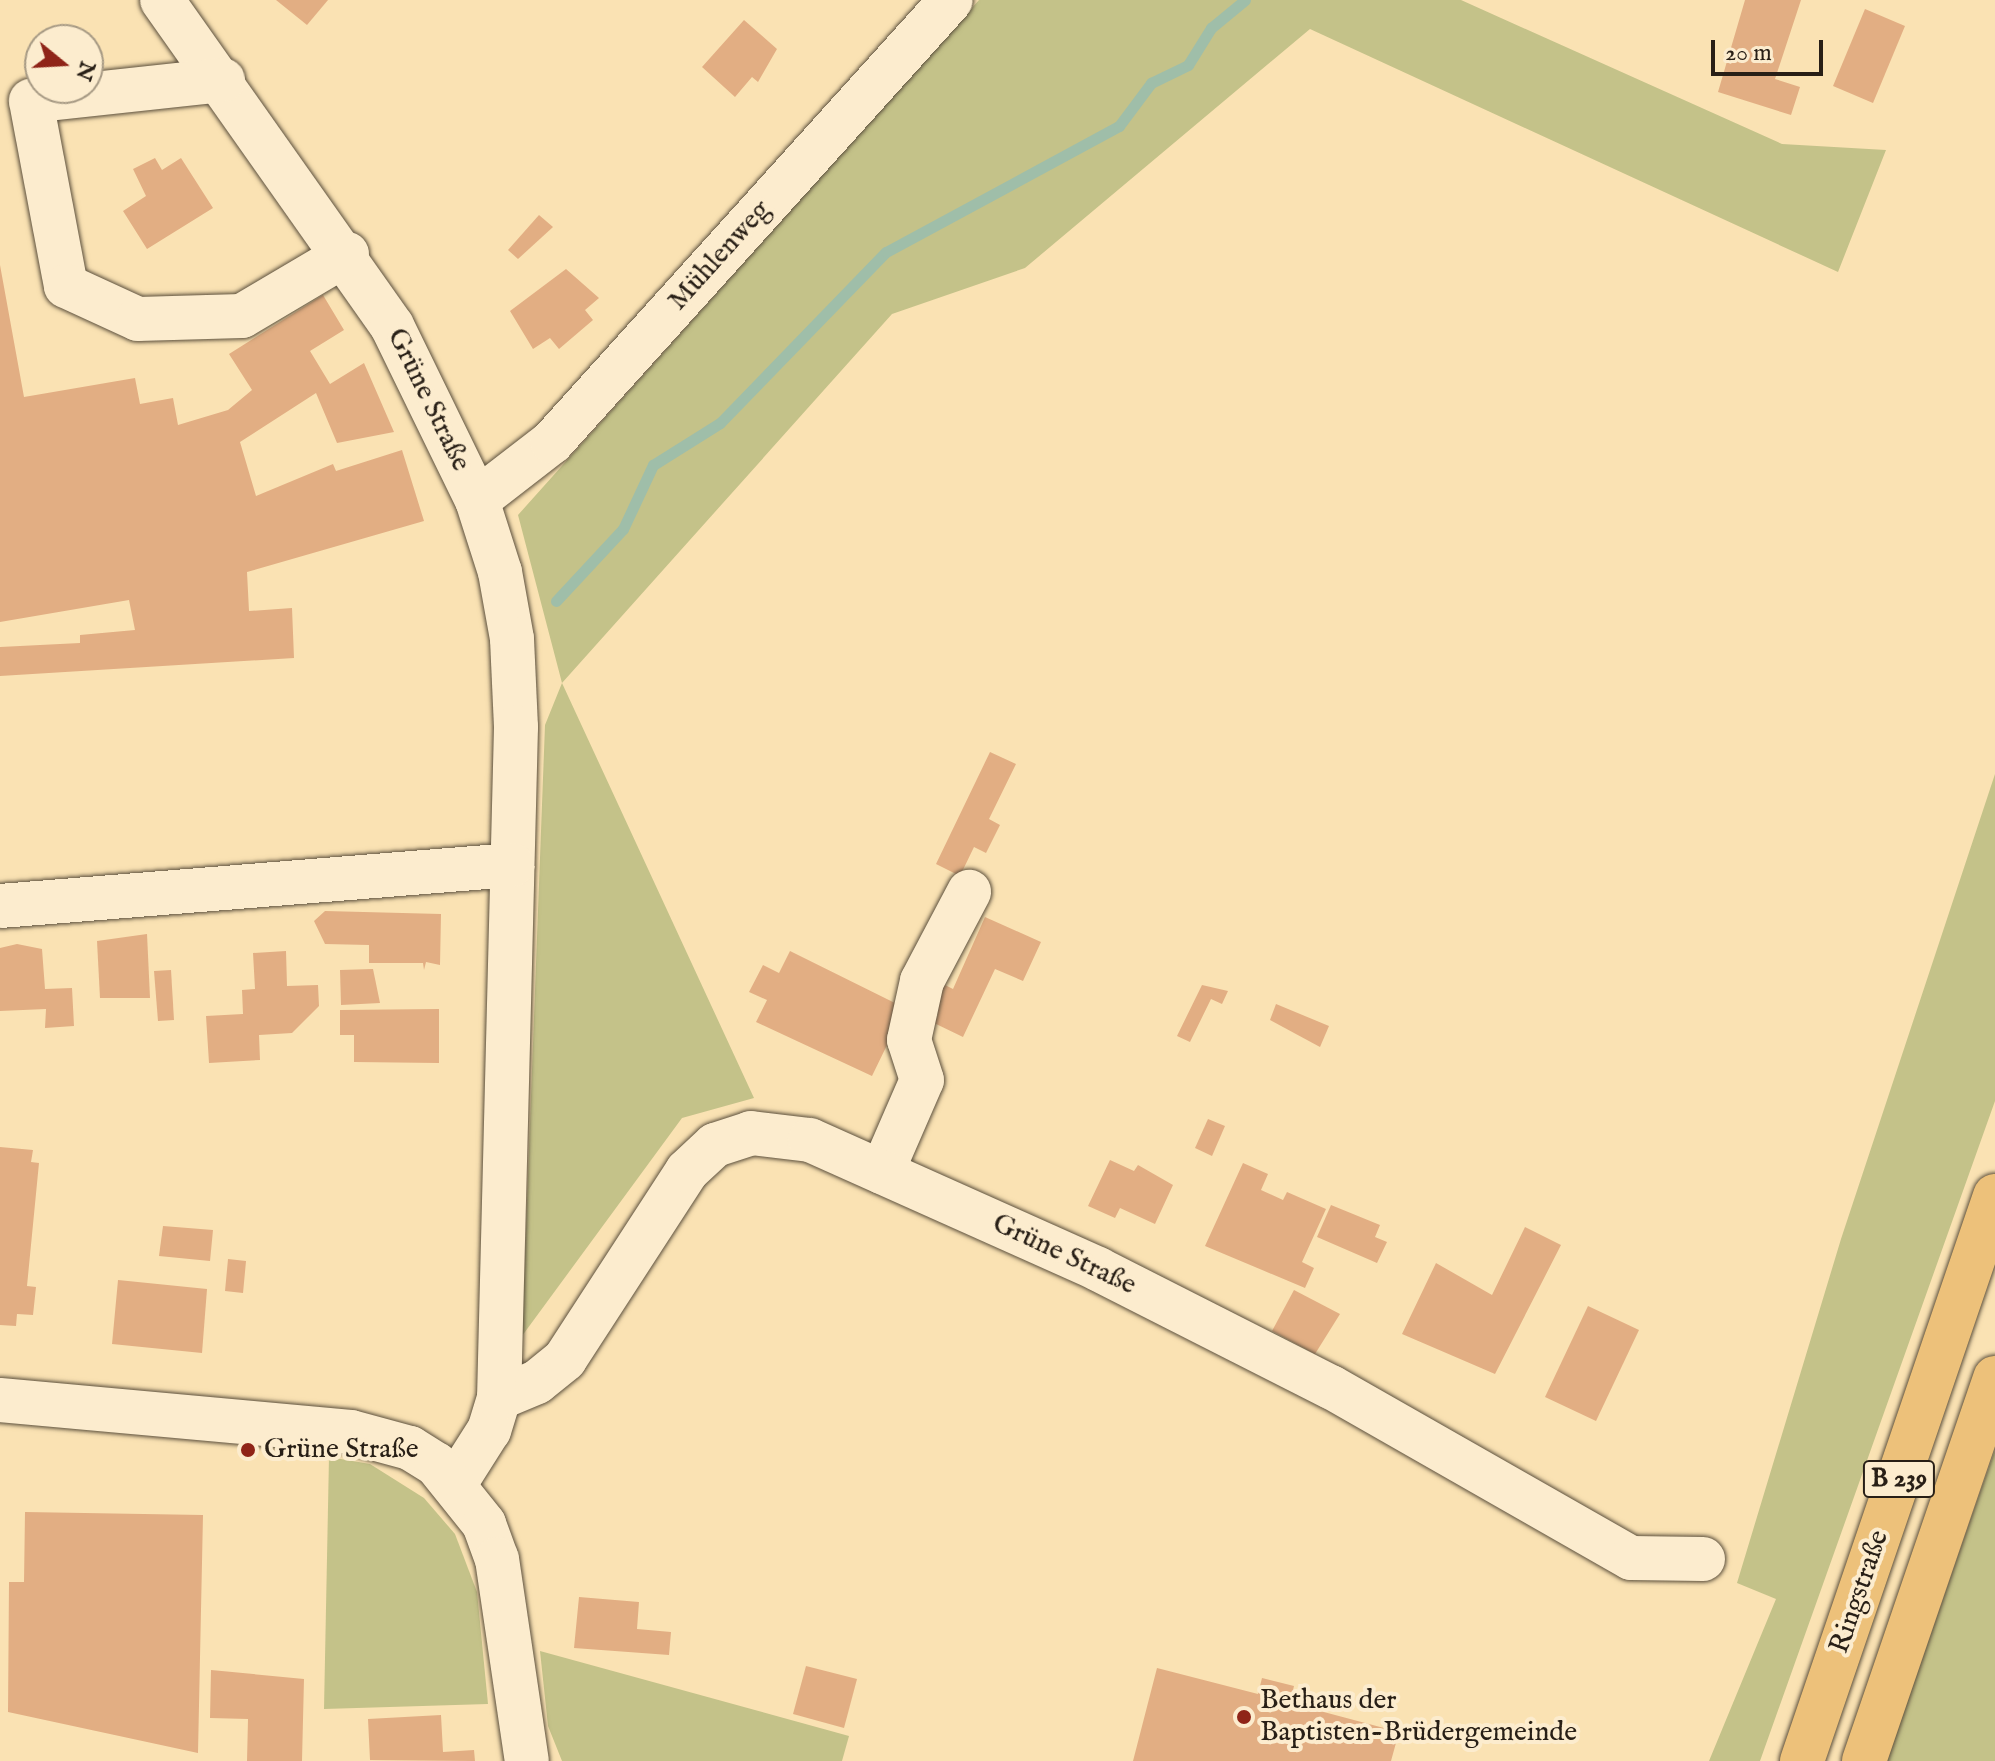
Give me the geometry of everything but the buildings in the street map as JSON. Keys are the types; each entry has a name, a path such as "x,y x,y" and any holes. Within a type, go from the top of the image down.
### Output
{"highway":[{"name":"Ringstraße","path":"1802,1761 1995,1196"},
{"name":"B 239","path":"1864,1761 1995,1378"}],"street":[{"name":"Grüne Straße","path":"162,0 347,254 392,326 477,500 500,572 512,639 512,865 499,1398 489,1430 456,1482"},
{"name":"Mühlenweg","path":"477,500 552,442 951,0"},
{"path":"223,80 31,101 66,286 138,319 242,316 347,254"},
{"path":"0,906 512,865"},
{"path":"882,1172 922,1080 909,1040 922,981 969,892"},
{"name":"Grüne Straße","path":"499,1398 537,1382 565,1359 687,1171 715,1145 751,1133 810,1140 1098,1269 1331,1387 1631,1558 1703,1559"},
{"path":"0,1400 351,1432 410,1448 456,1482 484,1524 505,1587 527,1761"}],"shaded area":[{"path":"979,0 1461,0 1782,144 1886,150 1838,272 1310,29 1025,268 892,314 562,683 518,515"},
{"path":"562,683 754,1098 682,1118 522,1336 545,725"},
{"path":"1995,774 1995,1101 1760,1761 1709,1761 1776,1599 1737,1583 1841,1239"},
{"path":"1995,1450 1995,1761 1887,1761 1970,1521"},
{"path":"329,1457 370,1464 424,1498 455,1534 477,1592 488,1704 324,1709"},
{"path":"540,1651 849,1736 842,1761 562,1761 548,1726"}],"waterway":[{"path":"556,601 623,529 653,465 720,423 886,252 1119,126 1151,83 1188,65 1211,28 1245,0"}],"place":[{"name":"Grüne Straße","path":"248,1450"},
{"name":"Bethaus der Baptisten-Brüdergemeinde","path":"1244,1717"}]}
